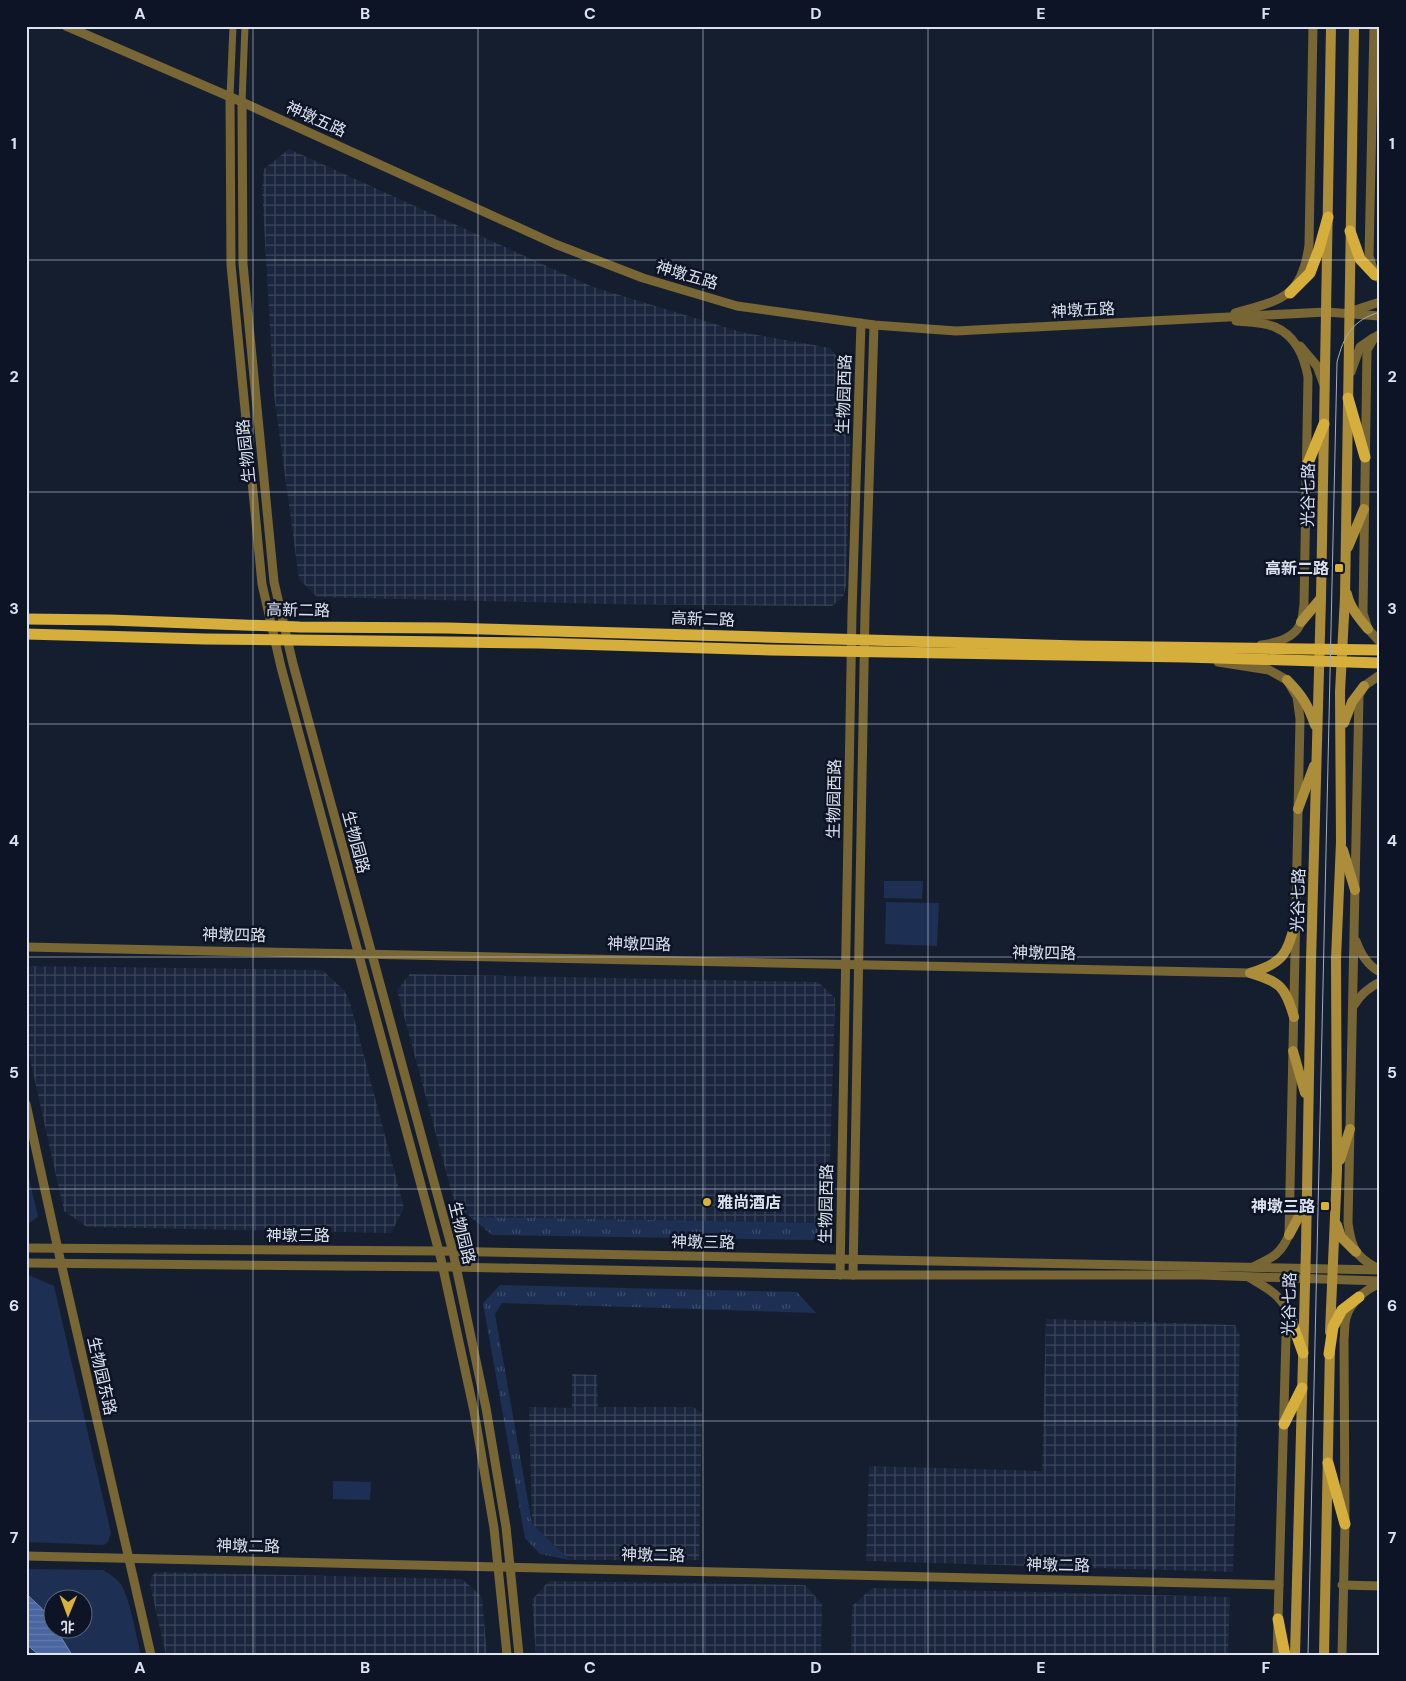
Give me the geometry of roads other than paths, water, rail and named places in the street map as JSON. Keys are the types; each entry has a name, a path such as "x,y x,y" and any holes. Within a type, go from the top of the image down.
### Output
{"main road":[{"name":"光谷七路","path":"1295,1655 1320,662 1331,26"},
{"path":"1324,1655 1329,1354 1337,1170 1336,959 1341,842 1342,734 1340,692 1346,553 1354,26"},
{"path":"1290,293 1310,273 1328,217"},
{"path":"1350,231 1360,259 1377,277"},
{"path":"1348,398 1365,456"},
{"path":"1306,468 1324,424"},
{"path":"1346,553 1364,509"},
{"path":"1345,584 1349,600 1368,629"},
{"path":"1301,622 1321,598"},
{"name":"高新二路","path":"26,619 852,639 865,646 1380,663"},
{"name":"高新二路","path":"26,634 275,640 539,643 852,651 865,646 1078,646 1380,650"},
{"path":"1287,680 1302,695 1317,732"},
{"path":"1342,734 1345,718 1352,702 1364,686"},
{"path":"1298,809 1317,758"},
{"path":"1341,842 1355,890"},
{"path":"1250,973 1269,967 1282,958 1289,945 1296,921"},
{"path":"1250,973 1272,980 1282,988 1289,1000 1294,1017"},
{"path":"1293,1051 1308,1105"},
{"path":"1337,1170 1350,1129"},
{"path":"1290,1235 1307,1190"},
{"path":"1336,1219 1341,1237 1356,1252"},
{"path":"1329,1354 1333,1327 1342,1310 1359,1297"},
{"path":"1289,1314 1303,1353"},
{"path":"1284,1424 1302,1388"},
{"path":"1328,1463 1345,1524"},
{"path":"1278,1619 1285,1655"}],"street":[{"name":"神墩五路","path":"66,26 242,102 555,244 643,278 737,306 906,329 956,331 1326,312 1349,312 1380,316"},
{"name":"生物园路","path":"233,26 230,97 231,265 262,584 281,667 439,1251 474,1411 494,1528 507,1655"},
{"name":"生物园路","path":"245,26 242,102 243,264 274,582 293,664 453,1252 486,1408 506,1527 519,1655"},
{"path":"1217,318 1276,302 1290,293 1299,281 1306,262 1309,245 1313,26"},
{"path":"1374,26 1369,256 1377,277"},
{"name":"神墩五路","path":"1349,312 1380,302"},
{"path":"1217,318 1274,327 1292,338 1317,366 1325,387"},
{"name":"生物园西路","path":"840,1275 852,639 861,323"},
{"name":"生物园西路","path":"853,1275 865,646 874,325"},
{"path":"1348,381 1360,347 1377,336"},
{"path":"1377,336 1367,350 1363,613 1368,629 1380,642"},
{"path":"1237,648 1283,640 1295,633 1301,622 1304,605 1308,377 1301,353 1292,338"},
{"path":"1186,657 1269,670 1287,680 1297,697 1300,719 1290,1235 1283,1249 1275,1256 1253,1267"},
{"path":"1380,675 1364,686 1359,694 1348,1223 1350,1238 1356,1252 1368,1264 1380,1270"},
{"path":"1354,938 1363,957 1380,972"},
{"name":"神墩四路","path":"26,947 858,963 1250,973"},
{"path":"1353,1008 1364,992 1380,982"},
{"name":"生物园东路","path":"26,1104 151,1655"},
{"name":"神墩三路","path":"26,1248 439,1251 1253,1267 1305,1274"},
{"name":"神墩三路","path":"26,1263 442,1266 840,1275 1248,1276 1332,1274 1380,1270"},
{"name":"神墩三路","path":"1332,1274 1380,1282"},
{"path":"1248,1276 1279,1297 1289,1314 1286,1337 1277,1655"},
{"path":"1342,1655 1346,1319 1359,1297 1380,1282"},
{"name":"神墩二路","path":"26,1556 1279,1585"},
{"path":"1342,1585 1380,1586"}],"tram line":[{"path":"1308,1655 1337,362 1346,337 1356,324 1370,315 1380,312"}],"place":[{"name":"高新二路","path":"1339,568"},
{"name":"雅尚酒店","path":"707,1202"},
{"name":"神墩三路","path":"1325,1206"}]}
